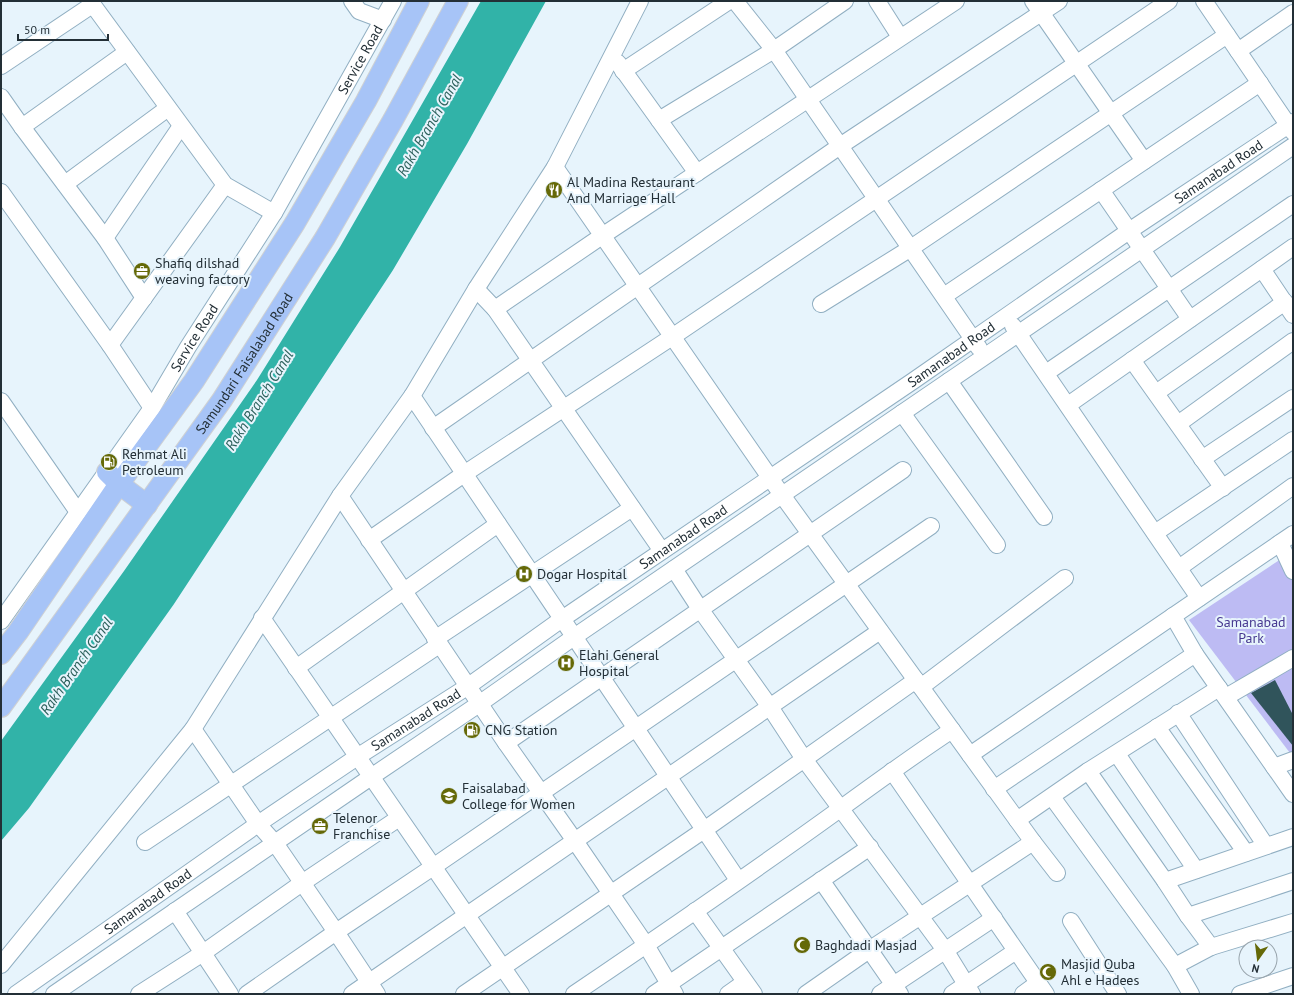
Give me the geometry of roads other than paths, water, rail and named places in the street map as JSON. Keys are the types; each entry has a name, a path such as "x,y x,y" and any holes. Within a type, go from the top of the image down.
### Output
{"main road":[{"path":"1,654 18,632 113,478 194,380 295,223 366,101 419,1"},
{"name":"Samundari Faisalabad Road","path":"1,707 222,400 325,238 393,120 458,1"},
{"path":"113,478 147,505"}],"street":[{"path":"352,1 359,11 383,20"},
{"name":"Service Road","path":"1,621 78,512 113,478 188,347 274,213 393,1"},
{"path":"1,965 193,729 340,496 412,396 476,289 555,167 640,1"},
{"path":"624,71 729,1"},
{"path":"734,1 774,50 985,356"},
{"path":"659,120 774,50 845,1"},
{"path":"877,1 900,37"},
{"path":"495,309 602,236 956,1"},
{"path":"433,428 840,146 1037,7 1059,1"},
{"path":"369,540 464,474 672,337 1169,1"},
{"path":"1204,1 1291,126"},
{"path":"1,66 91,3 225,185 274,213"},
{"path":"1037,7 1144,161"},
{"path":"1238,51 1293,13"},
{"path":"821,304 911,248 1227,35"},
{"path":"22,127 127,52"},
{"path":"612,56 697,173"},
{"path":"944,296 1260,83"},
{"path":"1,97 105,238 144,298"},
{"path":"65,184 168,108"},
{"path":"105,238 181,126"},
{"name":"Samanabad Road","path":"16,994 258,824 357,757 467,687 562,619 1130,231 1291,126"},
{"name":"Samanabad Road","path":"54,994 1293,146"},
{"path":"555,167 782,496 994,789 1057,873"},
{"path":"110,345 225,185"},
{"path":"1101,190 1190,319"},
{"path":"1,192 110,345 152,408"},
{"path":"1046,373 1293,204"},
{"path":"1068,405 1262,269 1290,254"},
{"path":"1156,394 1289,308 1262,269"},
{"path":"476,289 495,309 662,551"},
{"path":"1006,316 1199,598"},
{"path":"1178,424 1293,341"},
{"path":"1132,360 1222,488"},
{"path":"949,381 1044,517"},
{"path":"412,396 738,880"},
{"path":"1202,459 1293,398"},
{"path":"1,401 78,512"},
{"path":"902,413 997,545"},
{"path":"1155,533 1293,440"},
{"path":"506,743 903,470"},
{"path":"1179,568 1293,486"},
{"path":"340,496 467,687 612,894 646,945 672,989"},
{"path":"145,842 330,718 532,575 632,508"},
{"path":"296,668 498,524"},
{"path":"247,994 931,526"},
{"path":"970,755 1293,534"},
{"path":"1280,543 1293,571"},
{"path":"674,569 700,609 770,707 804,759 945,950 969,990"},
{"path":"464,994 612,894 804,759 918,684 1065,578"},
{"path":"1173,616 1195,654 1293,794"},
{"path":"262,618 521,994"},
{"path":"352,994 374,988 467,916 880,631"},
{"path":"994,789 1195,654"},
{"path":"1017,820 1088,771 1178,713 1293,658"},
{"path":"1178,713 1266,846"},
{"path":"1157,727 1246,853"},
{"path":"193,729 374,988"},
{"path":"574,994 695,911 952,730"},
{"path":"1116,754 1196,870"},
{"path":"1274,767 1293,760"},
{"path":"892,771 1042,989 1023,994"},
{"path":"1088,771 1211,947"},
{"path":"1052,797 1175,966 1191,994"},
{"path":"139,994 203,953 302,883 400,818"},
{"path":"1165,881 1293,837"},
{"path":"806,994 823,989 869,950 1033,842"},
{"path":"654,994 672,989 721,948 870,847"},
{"path":"820,880 897,989"},
{"path":"1188,916 1293,881"},
{"path":"175,911 230,994"},
{"path":"695,911 749,988 728,994"},
{"path":"880,994 897,989 945,950 994,918"},
{"path":"1071,921 1118,994"},
{"path":"1175,966 1211,947 1293,922"},
{"path":"952,994 969,990 1016,951"},
{"path":"1240,994 1293,976"}],"water":[{"name":"Rakh Branch Canal","path":"481,1 546,1 467,144 393,270 174,604 29,808 1,841 1,741 124,571 257,380 340,247"}],"place":[{"name":"Al Madina Restaurant And Marriage Hall","path":"554,190"},
{"name":"Shafiq dilshad weaving factory","path":"142,271"},
{"name":"Rehmat Ali Petroleum","path":"109,462"},
{"name":"Dogar Hospital","path":"524,574"},
{"name":"Elahi General Hospital","path":"566,663"},
{"name":"CNG Station","path":"472,730"},
{"name":"Faisalabad College for Women","path":"449,796"},
{"name":"Telenor Franchise","path":"320,826"},
{"name":"Baghdadi Masjad","path":"802,945"},
{"name":"Masjid Quba Ahl e Hadees","path":"1048,972"}],"park label":[{"name":"Samanabad Park","path":"1251,630"}]}
